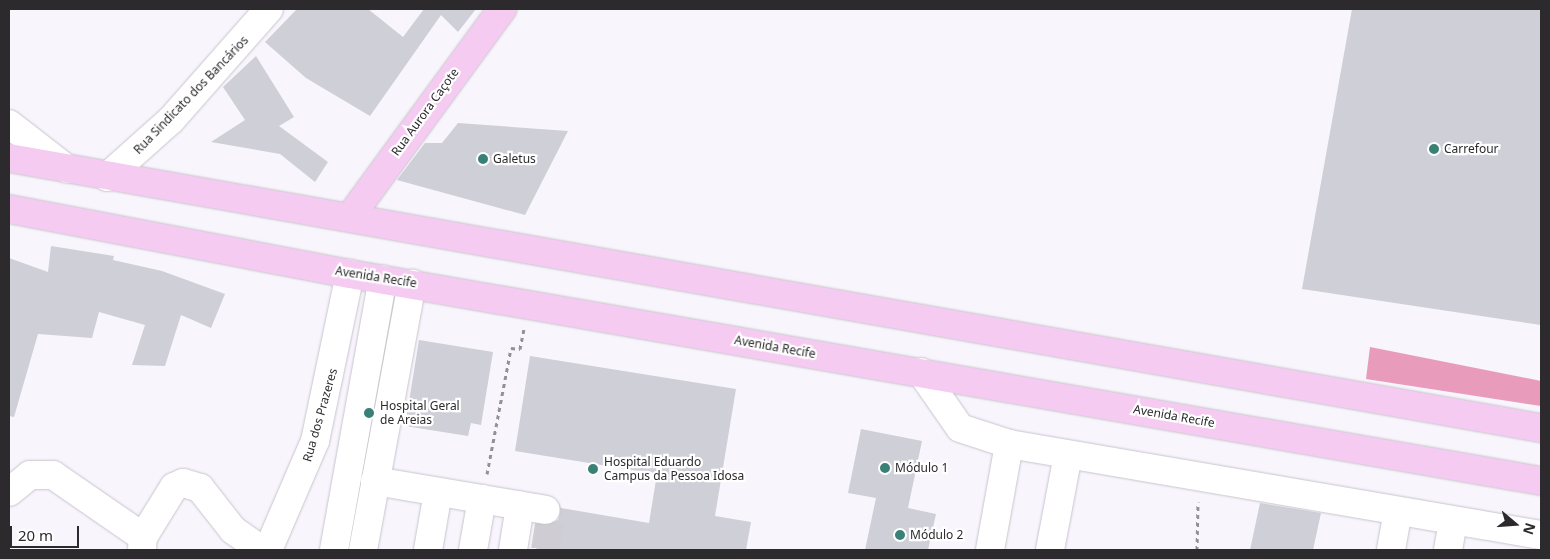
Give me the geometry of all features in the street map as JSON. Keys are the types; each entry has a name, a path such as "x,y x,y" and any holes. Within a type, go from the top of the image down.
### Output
{"main road":[{"name":"Rua Aurora Caçote","path":"350,217 502,9"},
{"path":"9,158 107,177 350,217 1541,428"},
{"name":"Avenida Recife","path":"9,209 350,274 412,283 1541,480"}],"street":[{"name":"Rua Sindicato dos Bancários","path":"107,177 170,120 269,9"},
{"path":"9,124 66,169"},
{"name":"Rua dos Prazeres","path":"268,550 314,440 350,274"},
{"path":"334,550 383,279"},
{"path":"363,550 412,283"},
{"path":"922,372 949,415 966,431 1008,444 1541,535"},
{"path":"990,550 1008,444"},
{"path":"1050,550 1068,455"},
{"path":"9,492 30,475 53,475 143,544 174,487 183,483 200,488 234,530 262,550"},
{"path":"375,481 546,510"},
{"path":"428,550 438,492"},
{"path":"473,550 482,499"},
{"path":"513,550 520,506"},
{"path":"1391,550 1398,512"},
{"path":"1448,550 1453,521"}],"path":[{"path":"482,499 511,348 520,349 525,321"},
{"path":"1197,550 1198,476"}],"shaded area":[{"path":"1370,347 1541,381 1541,406 1366,379"}],"building":[{"path":"297,9 368,9 403,37 424,9 476,9 458,32 441,15 370,116 306,78 265,42"},
{"name":"Carrefour","path":"1352,9 1541,9 1541,325 1302,289"},
{"path":"256,56 294,117 279,126 328,162 315,182 280,154 211,142 245,120 223,87"},
{"name":"Galetus","path":"458,123 568,131 525,215 397,180 425,143 442,143"},
{"path":"51,246 114,256 113,260 162,271 225,294 211,328 181,315 165,366 132,365 145,325 99,312 92,338 38,334 14,417 9,416 9,258 48,272"},
{"path":"419,340 493,352 481,425 471,423 468,436 405,426"},
{"name":"Hospital Eduardo Campus da Pessoa Idosa","path":"530,356 736,389 715,516 751,522 746,550 540,550 544,525 558,520 561,508 649,523 657,474 515,451"},
{"path":"861,429 922,441 908,508 936,514 928,550 865,550 876,498 848,493"},
{"path":"1260,503 1321,513 1313,550 1250,550"}],"tunnel":[{"path":"545,550 550,517 546,510"}],"place":[{"name":"Carrefour","path":"1434,149"},
{"name":"Galetus","path":"483,159"},
{"name":"Hospital Geral de Areias","path":"369,413"},
{"name":"Módulo 1","path":"885,468"},
{"name":"Hospital Eduardo Campus da Pessoa Idosa","path":"593,469"},
{"name":"Módulo 2","path":"900,535"}]}
